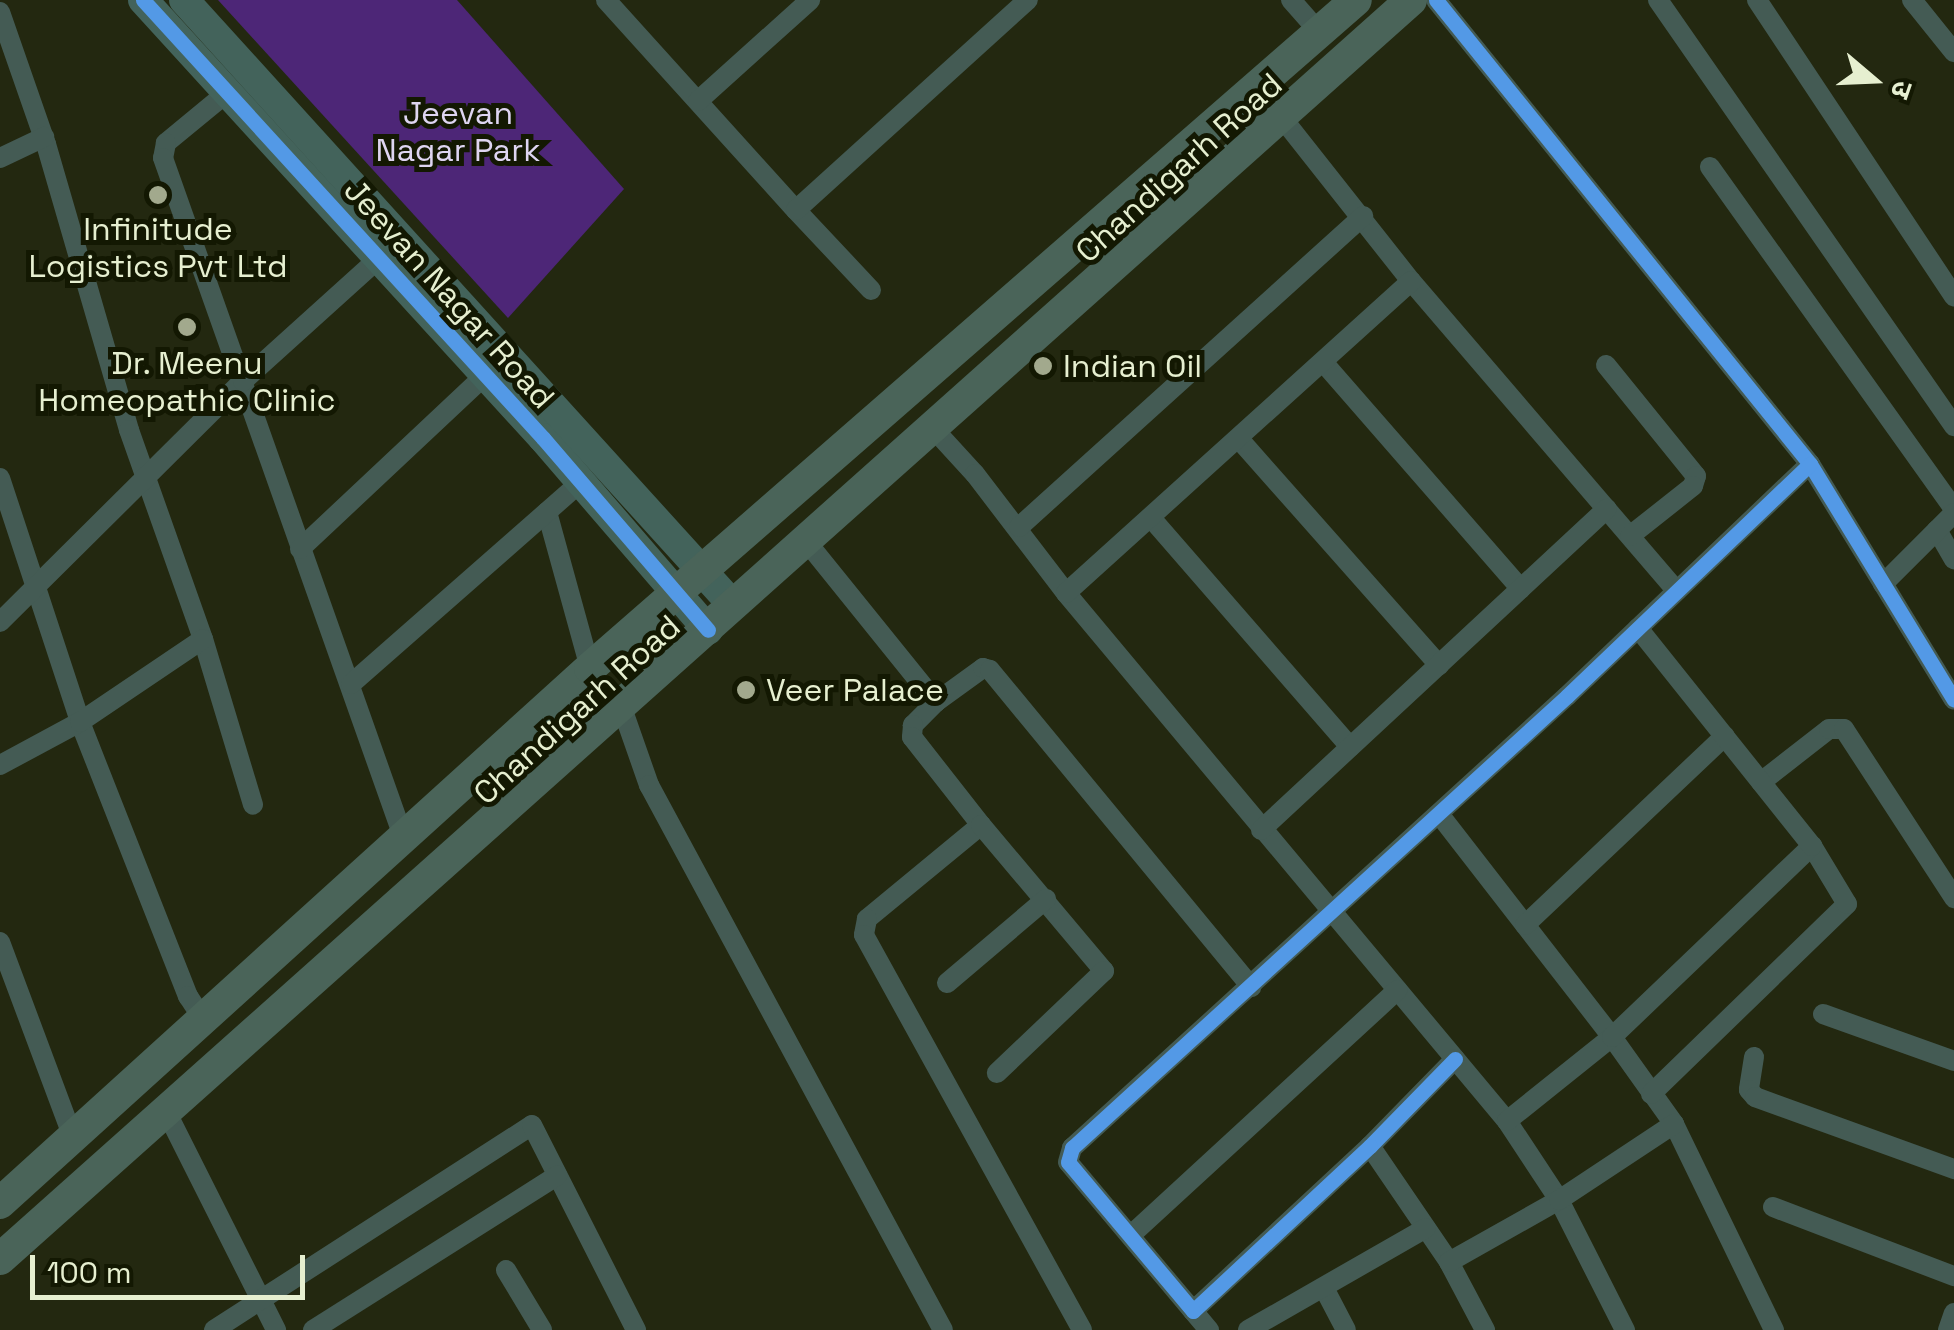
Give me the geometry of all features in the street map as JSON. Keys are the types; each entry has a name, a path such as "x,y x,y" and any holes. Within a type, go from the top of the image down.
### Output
{"main road":[{"name":"Chandigarh Road","path":"0,1203 74,1140 590,668 1356,0"},
{"name":"Chandigarh Road","path":"0,1259 1411,0"}],"street":[{"name":"Jeevan Nagar Road","path":"143,0 485,374 708,630"},
{"name":"Jeevan Nagar Road","path":"184,0 732,605"},
{"path":"606,0 871,290"},
{"path":"698,101 810,0"},
{"path":"796,210 1028,0"},
{"path":"1291,0 1321,34"},
{"path":"1436,0 1810,464 1954,700"},
{"path":"1658,0 1954,426"},
{"path":"1756,0 1954,296"},
{"path":"1912,0 1954,52"},
{"path":"0,12 44,137 144,476 203,639 253,805"},
{"path":"229,91 166,143 162,152 404,838"},
{"path":"1280,114 1411,281 1677,591"},
{"path":"0,158 44,137"},
{"path":"1710,167 1954,511 1883,584"},
{"path":"1019,527 1363,216"},
{"path":"0,622 144,476 379,258"},
{"path":"1066,594 1411,281"},
{"path":"1323,362 1520,590"},
{"path":"1606,364 1696,476 1693,486 1630,536"},
{"path":"300,549 485,374"},
{"path":"930,426 1019,527 1066,594 1507,1121 1559,1200 1625,1330"},
{"path":"1239,440 1440,664"},
{"path":"1210,1330 1071,1168 1068,1153 1439,814 1810,464"},
{"path":"351,684 581,482"},
{"path":"1,487 80,722 188,996 204,1021"},
{"path":"1261,830 1607,509"},
{"path":"547,512 590,668"},
{"path":"1152,519 1350,747"},
{"path":"1937,530 1954,559"},
{"path":"806,541 936,702"},
{"path":"1638,628 1812,846 1847,904 1651,1094"},
{"path":"0,764 80,722 203,639"},
{"path":"996,1073 1104,974 912,736 914,725 936,702 983,668 990,670 1252,987"},
{"path":"622,708 649,786 944,1330"},
{"path":"1761,782 1829,729 1844,728 1954,898"},
{"path":"1525,925 1724,736"},
{"path":"1439,814 1612,1037 1674,1124 1774,1330"},
{"path":"981,826 867,919 864,935 1082,1330"},
{"path":"1507,1121 1612,1037 1812,846"},
{"path":"947,983 1046,898"},
{"path":"0,942 8,992 74,1140"},
{"path":"1130,1235 1397,990"},
{"path":"1823,1014 1954,1061"},
{"path":"1754,1058 1749,1090 1755,1097 1954,1169"},
{"path":"1194,1311 1370,1146 1455,1059"},
{"path":"166,1111 276,1330"},
{"path":"1449,1262 1559,1200 1674,1124"},
{"path":"214,1330 528,1126 536,1128 636,1330"},
{"path":"1370,1146 1449,1262 1485,1330"},
{"path":"313,1330 557,1176"},
{"path":"1773,1208 1954,1276"},
{"path":"1248,1330 1426,1228"},
{"path":"506,1270 542,1330"},
{"path":"1324,1288 1346,1330"},
{"path":"1948,1330 1954,1313"}],"green space":[{"name":"Jeevan Nagar Park","path":"218,0 457,0 624,189 508,318"}],"cycle path":[{"path":"143,0 543,438 708,630"},
{"path":"1436,0 1810,464 1954,700"},
{"path":"1455,1059 1370,1146 1193,1311 1068,1162 1072,1148 1567,696 1810,464"}],"place":[{"name":"Infinitude Logistics Pvt Ltd","path":"158,195"},
{"name":"Dr. Meenu Homeopathic Clinic","path":"187,327"},
{"name":"Indian Oil","path":"1043,366"},
{"name":"Veer Palace","path":"746,690"}]}
